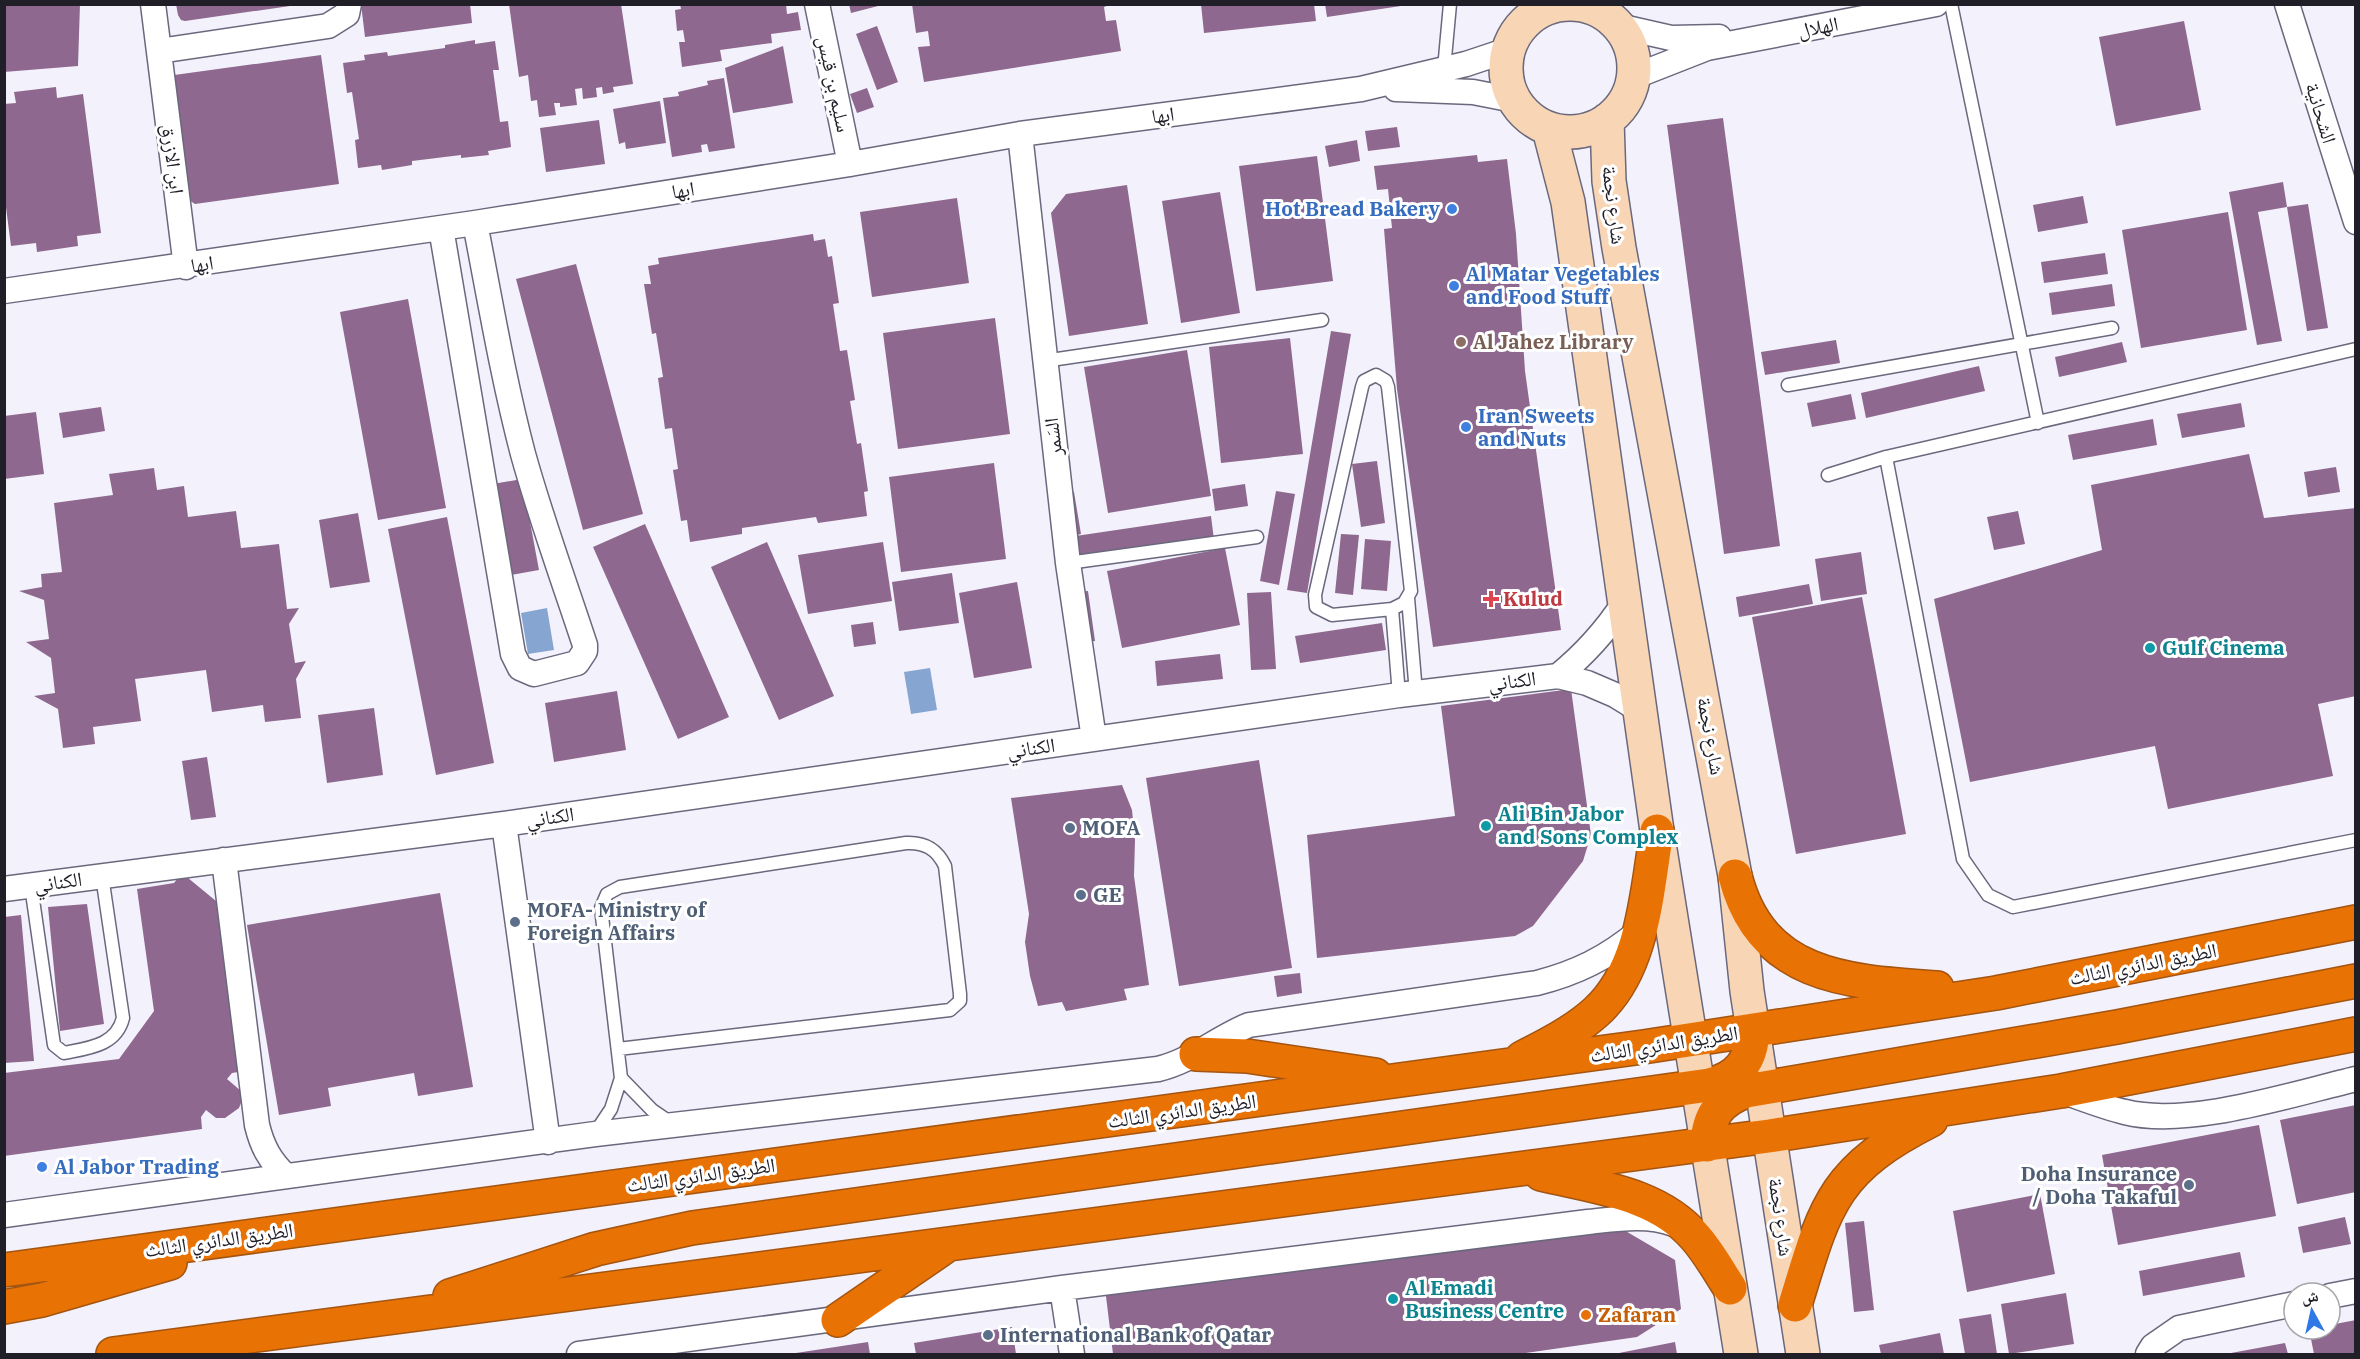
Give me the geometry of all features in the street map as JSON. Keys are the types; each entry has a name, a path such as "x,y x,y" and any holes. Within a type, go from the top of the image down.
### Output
{"highway":[{"path":"1498,1069 1543,1047 1597,1011 1621,980 1638,932 1657,831"},
{"path":"1736,876 1743,904 1758,926 1783,952 1814,968 1866,982 1996,993"},
{"name":"الطريق الدائري الثالث","path":"4,1270 242,1236 1498,1069 1996,993 2355,922"},
{"path":"1707,1145 1709,1124 1722,1103 1737,1095 1762,1088 2117,1027 2355,981"},
{"path":"386,1319 521,1271 596,1249 692,1228 1698,1087 1723,1081 1741,1069 1752,1049 1753,1030"},
{"path":"113,1354 1707,1145 2061,1091 2355,1034"},
{"path":"1196,1054 1247,1056 1410,1081"},
{"path":"1837,1074 1829,1081 1824,1102 1827,1112 1844,1125"},
{"path":"1794,1305 1822,1220 1842,1185 1878,1151 1954,1109"},
{"path":"1519,1169 1642,1200 1665,1211 1686,1228 1730,1288"},
{"path":"4,1307 42,1300 150,1270 242,1236"},
{"path":"838,1320 949,1244"},
{"path":"4,1251 99,1257"}],"main road":[{"path":"1558,5 1576,5 1600,13 1631,50 1633,77 1625,101 1607,120 1579,131 1549,129 1529,118 1514,100 1507,85 1505,67 1508,50 1527,12 1558,5"},
{"name":"شارع نجمة","path":"1607,120 1608,181 1619,248 1736,876 1753,1030 1803,1354"},
{"path":"1549,129 1568,201 1657,831 1741,1354"}],"street":[{"name":"ابن الازرق","path":"153,4 186,267"},
{"name":"سليم بن قيس","path":"817,4 850,164"},
{"name":"الهلال","path":"1633,77 1707,48 1936,4"},
{"name":"الشحانية","path":"2287,4 2350,186 2355,222"},
{"path":"159,51 328,26 348,9"},
{"name":"الهلال","path":"1600,13 1671,38 1770,36"},
{"name":"ابها","path":"4,291 186,267 475,223 850,164 1020,134 1361,88 1444,69 1508,50"},
{"name":"ابها","path":"1361,88 1473,92 1514,100"},
{"name":"السَمر","path":"1020,134 1068,563 1094,739"},
{"path":"441,228 515,662 520,668 534,674 571,667 582,658 585,645 540,515 507,389 475,223"},
{"path":"460,338 496,331"},
{"name":"الكناني","path":"1558,676 1584,654 1606,630 1624,603"},
{"name":"الكناني","path":"4,890 504,824 1407,694 1558,676 1597,687 1641,711"},
{"name":"الكناني","path":"504,824 548,1142"},
{"path":"224,860 257,1125 261,1143 270,1158 286,1176"},
{"path":"4,1215 595,1134 1158,1069 1196,1054 1225,1034 1249,1025 1537,983 1564,976 1616,951 1638,932"},
{"path":"2061,1091 2126,1113 2160,1116 2226,1110 2355,1079"},
{"path":"579,1354 1062,1288 1629,1218 1662,1219 1686,1228"},
{"path":"1062,1288 1072,1354"},
{"path":"2148,1354 2153,1346 2179,1328 2282,1307"}],"lane":[{"path":"1444,69 1450,4"},
{"path":"1951,4 2038,423"},
{"path":"1044,361 1322,320"},
{"path":"1788,385 2112,328"},
{"path":"1828,475 1886,457 2355,349"},
{"path":"1407,694 1408,598 1412,585 1388,387 1386,381 1376,375 1364,381 1362,387 1314,601 1320,611 1332,615 1392,609 1408,598"},
{"path":"1886,457 1964,859 1988,895 2013,907 2355,840"},
{"path":"1068,563 1257,537"},
{"path":"1392,609 1407,694"},
{"path":"595,1134 611,1109 621,1078 601,908 607,894 613,890 906,843 930,847 941,858 945,866 960,994 960,1001 950,1010 618,1049"},
{"path":"31,886 54,1045 59,1051 66,1052 109,1041 119,1031 123,1018 102,876"},
{"path":"621,1078 651,1110 674,1125"}],"water":[{"path":"547,608 554,650 528,654 521,613"},
{"path":"930,668 937,710 911,714 904,672"}],"building":[{"path":"4,4 80,4 78,66 4,72"},
{"path":"176,4 290,4 290,6 185,21 181,20 178,15"},
{"path":"361,4 470,4 472,23 365,37"},
{"path":"509,4 621,4 633,84 613,87 614,92 603,94 602,87 596,88 597,97 583,99 582,88 575,89 577,105 560,107 560,103 554,103 556,115 539,117 537,100 531,101 528,75 519,77"},
{"path":"680,4 786,4 787,14 798,12 801,30 771,34 772,43 720,50 722,61 682,67 679,42 685,42 683,30 677,31 675,10 681,9"},
{"path":"849,4 882,4 882,5 851,13"},
{"path":"912,4 1112,4 1104,7 1106,21 1116,20 1121,51 924,82 918,47 930,46 928,31 916,33"},
{"path":"1201,4 1314,4 1316,21 1204,33"},
{"path":"1325,4 1401,4 1401,6 1327,17"},
{"path":"2184,21 2201,110 2116,126 2099,37"},
{"path":"877,26 898,82 877,90 856,34"},
{"path":"475,40 475,44 495,41 499,70 493,70 500,122 508,121 511,147 488,151 489,155 461,158 461,155 412,161 412,165 382,170 381,165 358,168 355,140 359,139 352,92 347,93 343,63 365,60 364,55 387,52 388,56 445,48 445,45"},
{"path":"783,46 793,103 733,113 725,68"},
{"path":"321,55 339,184 195,204 183,196 167,76"},
{"path":"724,78 735,148 709,152 707,144 701,145 702,152 672,157 663,98 679,96 678,92 708,85 707,81"},
{"path":"56,87 57,98 83,94 101,233 77,236 78,246 37,252 36,243 11,246 4,192 4,104 16,103 14,92"},
{"path":"867,88 874,107 857,113 850,94"},
{"path":"660,101 666,143 626,149 625,142 619,144 613,109"},
{"path":"1723,118 1780,546 1724,554 1667,125"},
{"path":"599,120 605,164 546,172 540,128"},
{"path":"1397,127 1400,147 1368,151 1365,131"},
{"path":"1357,140 1360,161 1329,167 1325,146"},
{"path":"1477,155 1478,162 1507,159 1516,234 1525,371 1561,630 1433,647 1397,389 1384,229 1392,228 1388,189 1377,190 1374,166"},
{"path":"1317,156 1333,281 1256,291 1239,166"},
{"path":"2283,182 2287,207 2258,212 2282,341 2257,345 2229,192"},
{"path":"1127,185 1148,324 1069,336 1051,213 1066,194"},
{"path":"1220,192 1240,313 1181,323 1162,201"},
{"path":"2083,196 2088,223 2038,232 2033,205"},
{"path":"957,198 969,283 872,297 860,212"},
{"path":"2308,204 2328,328 2307,331 2287,207"},
{"path":"2228,212 2247,330 2141,348 2122,230"},
{"path":"813,234 814,241 825,239 828,257 832,256 839,303 833,304 840,351 847,350 855,400 850,401 857,444 861,443 868,491 864,492 867,516 818,523 816,517 742,528 742,534 690,542 687,520 681,521 673,470 678,469 672,428 665,429 658,378 663,377 656,333 652,334 644,284 651,284 648,266 659,264 658,258"},
{"path":"2105,253 2108,274 2044,283 2041,262"},
{"path":"576,264 643,514 583,530 516,279"},
{"path":"2112,284 2115,306 2052,315 2049,293"},
{"path":"408,299 446,508 378,520 340,312"},
{"path":"995,318 1010,434 898,449 883,333"},
{"path":"1331,331 1351,334 1307,593 1287,590"},
{"path":"1290,338 1303,454 1221,463 1209,347"},
{"path":"1836,340 1840,363 1765,375 1761,352"},
{"path":"2122,342 2127,362 2059,377 2055,357"},
{"path":"1187,350 1211,496 1108,513 1084,367"},
{"path":"1979,366 1985,391 1866,418 1861,393"},
{"path":"1851,394 1856,419 1812,427 1807,403"},
{"path":"2241,403 2245,427 2182,438 2177,414"},
{"path":"101,407 105,431 63,438 59,413"},
{"path":"36,412 44,474 4,479 4,416"},
{"path":"2153,419 2157,445 2073,460 2068,435"},
{"name":"Gulf Cinema","path":"2249,454 2264,518 2356,508 2356,696 2318,704 2333,776 2168,809 2155,746 1970,782 1934,599 2102,550 2091,485"},
{"path":"1377,461 1385,523 1361,527 1352,464"},
{"path":"994,463 1006,559 901,572 889,477"},
{"path":"2336,467 2340,492 2308,497 2304,472"},
{"path":"154,468 157,490 184,486 188,517 236,511 241,548 279,544 287,609 299,608 289,624 295,663 306,661 296,679 301,718 265,722 263,705 212,712 206,670 135,679 141,721 93,727 95,744 63,748 58,709 34,696 55,693 51,658 26,642 49,639 44,600 19,591 42,587 41,574 62,572 54,503 113,495 109,474"},
{"path":"522,479 539,570 511,575 493,484"},
{"path":"1245,484 1248,506 1215,511 1212,489"},
{"path":"1276,491 1295,494 1279,585 1260,581"},
{"path":"1074,492 1081,534 1068,537 1060,494"},
{"path":"2018,511 2025,544 1994,550 1987,517"},
{"path":"358,513 370,582 330,588 319,520"},
{"path":"1211,516 1214,540 1073,561 1069,537"},
{"path":"447,517 494,763 436,775 388,529"},
{"path":"645,524 729,717 678,739 593,547"},
{"path":"1341,534 1359,535 1353,595 1335,593"},
{"path":"1365,539 1391,541 1387,591 1361,589"},
{"path":"767,542 834,696 779,720 711,567"},
{"path":"883,542 892,601 808,614 798,555"},
{"path":"1225,548 1240,625 1122,648 1107,571"},
{"path":"1861,552 1867,594 1821,601 1815,559"},
{"path":"952,573 959,623 899,631 892,582"},
{"path":"1017,582 1032,668 974,678 959,593"},
{"path":"1809,584 1813,604 1739,617 1736,597"},
{"path":"1088,591 1095,641 1082,643 1075,592"},
{"path":"1271,592 1276,669 1251,670 1247,593"},
{"path":"1862,597 1906,834 1796,854 1752,617"},
{"path":"873,622 876,644 854,647 851,625"},
{"path":"1382,623 1386,650 1300,663 1295,636"},
{"path":"1220,654 1223,679 1157,686 1155,661"},
{"name":"Ali Bin Jabor and Sons Complex","path":"1571,689 1591,835 1583,861 1533,926 1515,936 1317,958 1307,835 1455,816 1441,706"},
{"path":"617,691 626,750 554,762 545,703"},
{"path":"374,708 383,775 327,783 318,715"},
{"path":"207,757 216,817 191,820 182,761"},
{"path":"1259,760 1292,968 1179,986 1146,778"},
{"name":"GE","path":"1122,785 1132,810 1135,840 1134,876 1149,985 1124,989 1127,1000 1066,1011 1062,1002 1038,1006 1030,976 1025,942 1029,914 1011,798"},
{"path":"182,873 216,901 238,1072 232,1073 227,1079 241,1091 242,1100 239,1108 225,1118 216,1118 206,1110 201,1117 202,1129 4,1156 4,1073 119,1059 154,1011 137,889 174,883"},
{"path":"440,893 473,1087 418,1096 414,1073 328,1088 331,1106 279,1115 247,925"},
{"path":"87,904 104,1024 60,1031 48,907"},
{"path":"21,915 34,1061 4,1063 4,917"},
{"path":"1300,973 1302,993 1277,997 1274,976"},
{"path":"2356,1105 2356,1192 2297,1204 2280,1120"},
{"name":"Doha Insurance / Doha Takaful","path":"2259,1125 2276,1216 2118,1245 2102,1155"},
{"path":"2040,1194 2055,1274 1967,1292 1953,1211"},
{"path":"2345,1217 2351,1244 2303,1253 2298,1227"},
{"path":"1864,1221 1874,1310 1854,1312 1845,1223"},
{"name":"Al Emadi Business Centre","path":"1617,1226 1675,1260 1681,1309 1637,1337 1519,1354 1113,1354 1105,1288"},
{"path":"2240,1252 2245,1277 2143,1296 2139,1271"},
{"path":"2066,1293 2074,1344 2009,1354 2001,1304"},
{"path":"1991,1314 1997,1354 1965,1354 1959,1319"},
{"path":"2356,1320 2356,1354 2314,1354 2311,1341 2342,1341 2342,1323"},
{"name":"International Bank of Qatar","path":"1012,1327 1016,1354 916,1354 914,1343"},
{"path":"1940,1333 1944,1354 1881,1354 1879,1345"},
{"path":"868,1342 870,1354 796,1354 796,1353"},
{"path":"1675,1342 1677,1354 1619,1354 1619,1353"},
{"path":"2285,1343 2288,1354 2231,1354 2231,1353"}],"place":[{"name":"Hot Bread Bakery","path":"1452,209"},
{"name":"Al Matar Vegetables and Food Stuff","path":"1454,286"},
{"name":"Al Jahez Library","path":"1461,342"},
{"name":"Iran Sweets and Nuts","path":"1466,427"},
{"name":"Kulud","path":"1491,599"},
{"name":"Gulf Cinema","path":"2150,648"},
{"name":"Ali Bin Jabor and Sons Complex","path":"1486,826"},
{"name":"MOFA","path":"1070,828"},
{"name":"GE","path":"1081,895"},
{"name":"MOFA- Ministry of Foreign Affairs","path":"515,922"},
{"name":"Al Jabor Trading","path":"42,1167"},
{"name":"Doha Insurance / Doha Takaful","path":"2189,1185"},
{"name":"Al Emadi Business Centre","path":"1393,1299"},
{"name":"Zafaran","path":"1586,1315"},
{"name":"International Bank of Qatar","path":"988,1335"}]}
